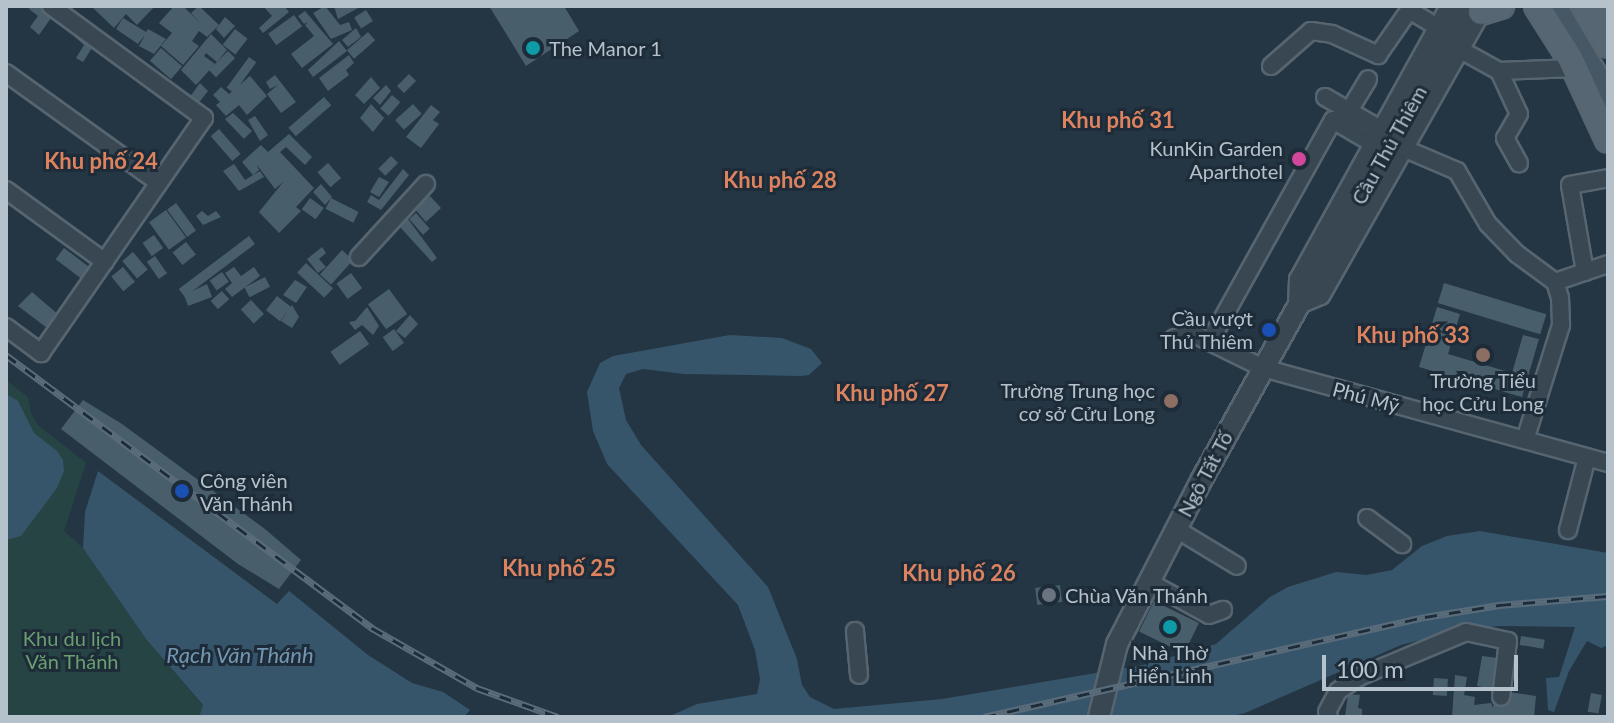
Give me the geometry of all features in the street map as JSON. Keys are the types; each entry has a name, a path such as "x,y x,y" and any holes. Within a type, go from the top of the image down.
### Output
{"main road":[{"path":"1537,6 1575,68 1608,140"},
{"path":"1555,6 1608,96"},
{"path":"1583,6 1608,45"}],"street":[{"path":"6,327 41,353 204,118 51,6"},
{"name":"Ngô Tất Tố","path":"1297,306 1298,279 1449,6"},
{"path":"1271,66 1311,31 1332,34 1378,55 1411,8 1437,27"},
{"name":"Ngô Tất Tố","path":"1297,306 1321,296 1483,8"},
{"name":"Cầu Thủ Thiêm","path":"1312,284 1483,8"},
{"path":"1459,49 1499,71 1575,68"},
{"path":"1499,71 1519,114 1505,138 1519,163"},
{"path":"6,73 159,183"},
{"path":"1349,111 1368,79"},
{"path":"1325,97 1349,111 1376,136"},
{"path":"1174,338 1194,334 1210,341 1333,120 1376,136"},
{"path":"1403,148 1457,171 1488,224 1517,254 1555,282 1560,298 1561,325 1525,440"},
{"path":"1585,272 1570,185 1608,178"},
{"path":"359,257 426,184"},
{"path":"6,190 105,262"},
{"path":"1555,282 1608,264"},
{"name":"Ngô Tất Tố","path":"1099,717 1117,644 1263,368 1312,284"},
{"name":"Phú Mỹ","path":"1210,341 1263,368 1608,463"},
{"path":"1568,530 1587,457"},
{"path":"1367,518 1402,544"},
{"path":"1176,529 1237,566"},
{"path":"1149,582 1209,615 1223,610"},
{"path":"855,631 859,675"},
{"path":"1329,717 1327,712 1338,691 1359,677 1466,632 1508,641 1501,697"}],"green space":[{"name":"Khu du lịch Văn Thánh","path":"6,380 28,397 31,413 38,425 86,463 64,531 83,548 146,639 203,706 199,717 6,717"}],"water":[{"path":"730,335 782,338 811,349 822,363 809,375 801,376 684,374 643,369 626,374 619,388 626,420 641,445 768,587 797,659 802,685 810,697 834,709 942,699 1143,665 1216,644 1270,597 1288,587 1336,572 1366,575 1392,570 1422,546 1447,536 1480,531 1608,553 1608,645 1601,648 1587,641 1569,671 1554,712 1548,710 1546,678 1559,677 1575,627 1499,626 1451,632 1401,645 1245,713 1226,717 668,717 697,704 757,694 760,679 755,650 738,605 607,464 593,431 587,392 600,363 613,356"},
{"path":"6,394 18,401 34,433 57,451 63,460 64,471 57,488 21,536 6,540"},
{"name":"Rạch Văn Thánh","path":"98,471 277,604 289,591 368,655 412,683 443,692 470,710 464,717 199,717 203,705 146,639 83,548 85,512"}],"building":[{"path":"31,6 49,6 56,11 39,35 30,27 38,16 29,9"},
{"path":"91,6 155,6 137,25 126,14 114,28"},
{"path":"174,6 183,6 200,23 191,13 199,6 219,25 207,37 199,31 192,41 199,46 183,65 161,46 172,33 159,23"},
{"path":"263,6 284,6 289,12 263,33 259,28 272,16"},
{"path":"325,6 340,25 349,22 352,30 331,39 313,13"},
{"path":"334,6 362,6 338,19"},
{"name":"The Manor 1","path":"489,6 564,6 579,31 526,66"},
{"path":"366,10 373,21 361,28 354,17"},
{"path":"305,11 333,44 302,68 291,54 314,36 305,25 308,22 304,24 298,16"},
{"path":"294,15 302,26 276,45 268,34"},
{"path":"225,17 235,26 224,38 216,29"},
{"path":"123,18 146,32 148,29 166,39 154,54 139,46 145,35 138,44 116,29"},
{"path":"356,28 361,37 348,47 342,40"},
{"path":"235,29 248,39 235,55 223,45"},
{"path":"78,30 97,40 83,62 76,58 84,45 75,37"},
{"path":"368,32 375,40 354,59 347,50"},
{"path":"211,34 227,50 217,62 206,53 204,56 215,64 196,85 181,70"},
{"path":"339,41 347,51 313,77 308,70"},
{"path":"161,48 182,66 171,79 150,61"},
{"path":"228,51 235,58 216,77 209,70"},
{"path":"349,55 354,63 346,70 349,75 328,91 319,78"},
{"path":"249,57 256,62 234,93 227,88"},
{"path":"409,74 416,81 404,93 397,86"},
{"path":"275,75 296,102 281,113 267,94 278,85 270,89 266,82"},
{"path":"250,76 267,96 247,115 239,105 226,116 216,105 220,102 213,95 221,87 229,94"},
{"path":"371,77 380,88 364,104 355,95"},
{"path":"200,83 208,91 197,105 189,98"},
{"path":"386,85 391,91 380,105 373,98"},
{"path":"392,95 400,102 388,116 380,109"},
{"path":"324,97 331,105 296,136 289,128"},
{"path":"371,104 384,118 373,132 360,118"},
{"path":"413,104 422,114 404,130 395,120"},
{"path":"431,105 440,112 433,120 439,124 421,148 406,137"},
{"path":"233,113 252,131 244,139 225,119"},
{"path":"255,116 268,135 260,141 248,120"},
{"path":"219,129 241,154 232,161 211,136"},
{"path":"289,134 312,157 305,165 286,147 280,152 314,188 296,207 301,211 279,233 259,212 284,181 275,189 257,165 259,170 253,175 242,162 261,145 268,152"},
{"path":"391,156 398,163 385,176 378,169"},
{"path":"328,163 341,178 331,187 317,172"},
{"path":"234,164 245,180 260,171 264,177 239,191 223,171"},
{"path":"403,169 409,175 381,210 367,202 371,195 379,200"},
{"path":"379,177 389,182 379,197 370,192"},
{"path":"321,184 332,197 325,205 313,192"},
{"path":"430,196 441,208 426,222 414,208"},
{"path":"310,198 324,208 316,219 302,209"},
{"path":"331,198 359,212 353,223 326,209"},
{"path":"176,203 196,231 187,237 167,209"},
{"path":"166,210 186,238 169,250 149,222"},
{"path":"202,211 208,216 216,211 221,217 203,225 196,216"},
{"path":"416,213 430,229 423,235 409,219"},
{"path":"408,219 437,258 432,262 399,226"},
{"path":"154,235 163,248 152,256 143,243"},
{"path":"249,236 255,244 185,297 179,289"},
{"path":"186,242 196,255 182,265 173,252"},
{"path":"322,247 326,253 319,259 326,267 318,273 307,259"},
{"path":"64,248 95,271 87,283 56,259"},
{"path":"342,250 353,260 331,285 320,275"},
{"path":"133,252 148,270 137,279 122,261"},
{"path":"155,256 167,273 159,279 147,262"},
{"path":"306,263 333,288 324,298 297,273"},
{"path":"123,267 135,282 123,291 111,276"},
{"path":"234,267 241,276 254,267 260,276 232,297 225,289 232,283 225,273"},
{"path":"222,272 229,282 217,290 210,281"},
{"path":"351,273 362,288 348,299 336,284"},
{"path":"265,277 270,287 250,297 245,287"},
{"path":"295,280 307,287 296,303 283,295"},
{"path":"1444,283 1546,314 1540,334 1438,303"},
{"path":"207,284 212,297 188,306 184,295"},
{"path":"389,289 407,314 386,329 368,304"},
{"path":"222,291 229,299 218,309 211,301"},
{"path":"32,292 60,316 51,331 18,306"},
{"path":"277,296 291,307 280,321 266,310"},
{"path":"251,300 264,314 254,323 241,310"},
{"path":"292,305 299,317 292,328 281,321"},
{"path":"367,307 379,326 373,335 362,325 355,330 349,322 355,321"},
{"path":"1437,307 1460,314 1448,354 1512,373 1523,335 1539,339 1522,397 1419,367"},
{"path":"410,315 418,324 405,338 396,331"},
{"path":"394,329 404,343 393,351 383,337"},
{"path":"360,331 369,344 340,365 331,352"},
{"path":"83,400 122,424 265,529 301,560 279,589 238,564 61,429"},
{"name":"Chùa Văn Thánh","path":"1060,585 1062,602 1037,605 1035,588"},
{"name":"Nhà Thờ Hiển Linh","path":"1154,601 1199,623 1184,653 1139,632"},
{"path":"1521,636 1545,640 1543,649 1520,645"},
{"path":"1482,656 1505,659 1495,689 1477,686"},
{"path":"1455,675 1467,677 1464,695 1475,697 1474,705 1491,703 1493,708 1494,701 1506,703 1508,692 1536,696 1534,717 1452,717"},
{"path":"1434,678 1448,679 1447,696 1433,695"},
{"path":"1591,693 1602,695 1599,714 1588,712"},
{"path":"1348,694 1360,695 1358,708 1362,709 1362,717 1345,717"}],"railway":[{"path":"6,355 372,628 477,688 558,717"},
{"path":"984,717 1425,617 1499,605 1608,596"}],"place":[{"name":"The Manor 1","path":"533,48"},
{"name":"KunKin Garden Aparthotel","path":"1299,159"},
{"name":"Cầu vượt Thủ Thiêm","path":"1269,330"},
{"name":"Trường Tiểu học Cửu Long","path":"1483,355"},
{"name":"Trường Trung học cơ sở Cửu Long","path":"1171,401"},
{"name":"Công viên Văn Thánh","path":"182,491"},
{"name":"Chùa Văn Thánh","path":"1049,595"},
{"name":"Nhà Thờ Hiển Linh","path":"1170,627"}],"district":[{"name":"Khu phố 31","path":"1118,120"},
{"name":"Khu phố 24","path":"101,161"},
{"name":"Khu phố 28","path":"780,180"},
{"name":"Khu phố 33","path":"1413,335"},
{"name":"Khu phố 27","path":"892,393"},
{"name":"Khu phố 25","path":"559,568"},
{"name":"Khu phố 26","path":"959,573"}]}
